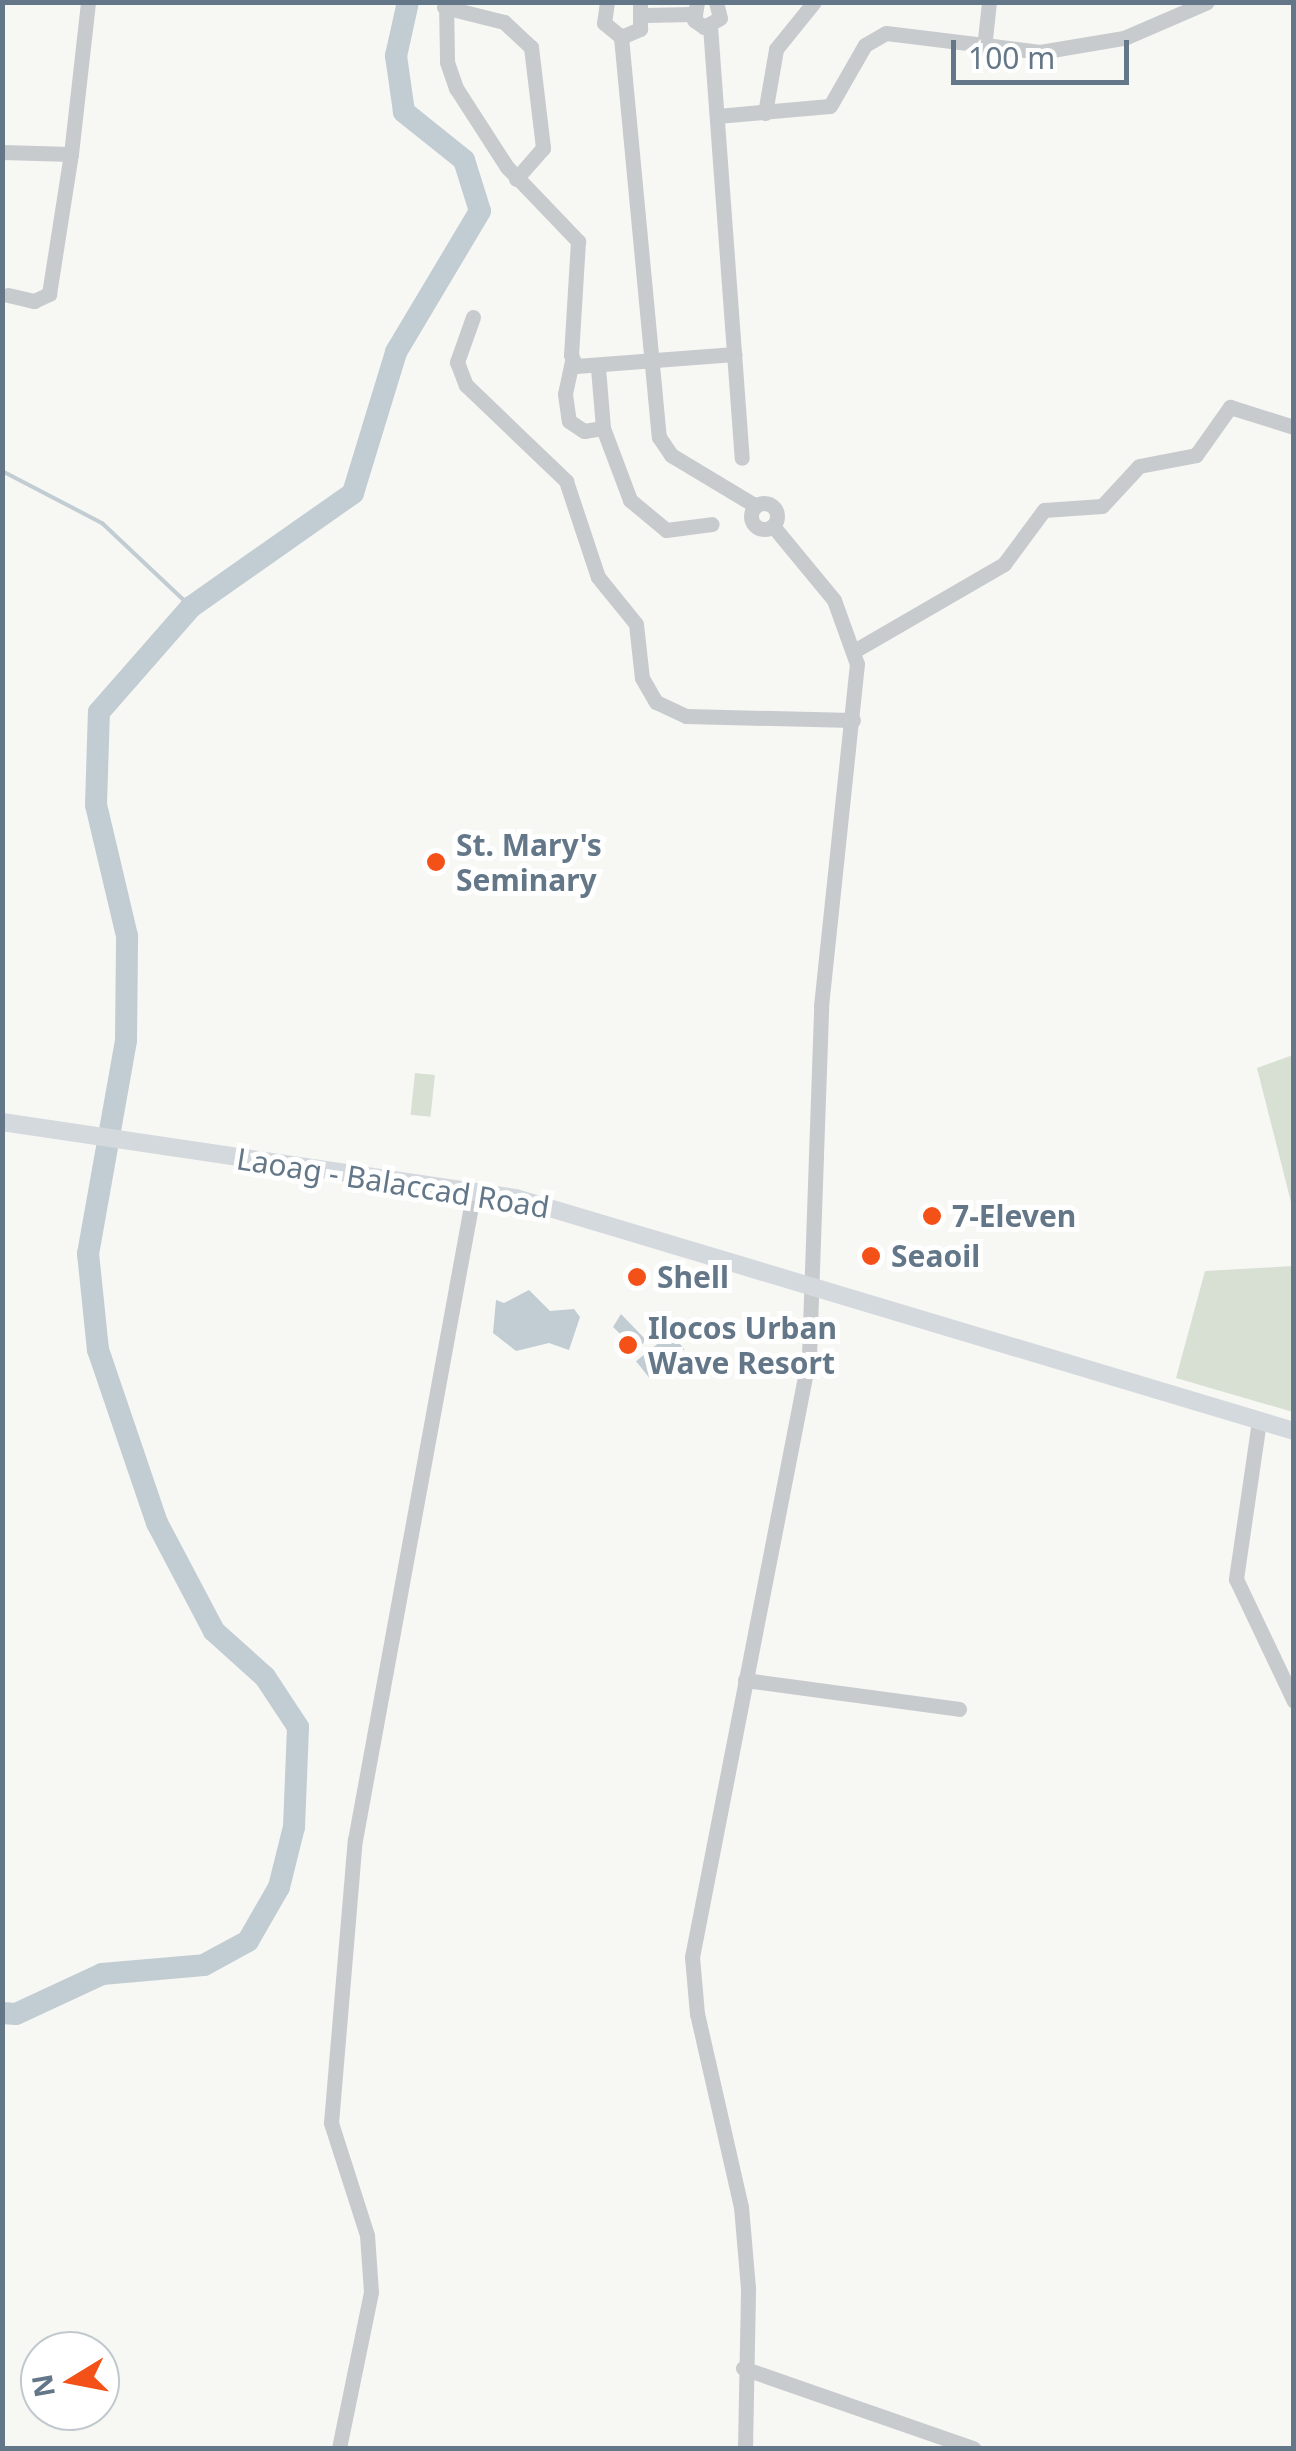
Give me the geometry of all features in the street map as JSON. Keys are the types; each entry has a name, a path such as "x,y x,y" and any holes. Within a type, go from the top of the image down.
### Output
{"main road":[{"name":"Laoag - Balaccad Road","path":"2,1122 474,1190 815,1283 1294,1431"}],"street":[{"path":"8,295 34,301 50,294 88,2"},
{"path":"608,2 604,24 621,37 650,362 664,447 756,506 754,524 772,526 834,600 854,652 853,720 821,1006 815,1283 800,1428 745,1680 692,1957 697,2014 742,2206 748,2288 744,2448"},
{"path":"621,37 640,29 643,9 694,8 698,24 710,26 720,18 716,2"},
{"path":"766,113 776,50 814,2"},
{"path":"984,48 989,2"},
{"path":"716,116 830,106 877,36 1040,52 1124,38 1207,2"},
{"path":"516,179 543,148 534,55 504,22 445,5 449,74 516,179 578,241 572,362 565,394 569,421 584,430 603,428"},
{"path":"710,26 742,458"},
{"path":"2,152 71,154"},
{"path":"473,317 457,362 466,385 566,481 598,578 636,624 642,678 656,702 686,716 853,720"},
{"path":"572,362 598,368 735,354"},
{"path":"598,368 603,428 625,492 639,510 674,532 712,524"},
{"path":"854,652 1004,564 1044,510 1102,506 1138,466 1196,456 1230,407 1294,427"},
{"path":"339,2448 372,2292 367,2235 332,2124 355,1840 474,1190"},
{"path":"1260,1421 1236,1579 1294,1701"},
{"path":"745,1680 959,1709"},
{"path":"743,2368 973,2448"}],"shaded area":[{"path":"1293,1055 1293,1210 1257,1068"},
{"path":"415,1073 435,1075 431,1117 411,1115"},
{"path":"1293,1266 1293,1412 1176,1378 1205,1271"},
{"path":"529,1290 550,1311 574,1309 580,1317 569,1350 549,1343 516,1351 493,1333 496,1300 504,1303"},
{"path":"621,1314 646,1340 637,1350 613,1327"},
{"path":"671,1333 684,1349 649,1378 636,1361"}],"waterway":[{"path":"2,2013 16,2014 102,1974 204,1965 248,1941 279,1887 294,1827 298,1727 265,1677 214,1631 157,1523 98,1350 88,1254 126,1040 127,936 96,805 99,712 191,607 353,493 396,352 480,211 464,160 404,112 396,56 408,2"},
{"path":"2,471 102,523 191,607"}],"place":[{"name":"St. Mary's Seminary","path":"436,862"},
{"name":"7-Eleven","path":"932,1216"},
{"name":"Seaoil","path":"871,1256"},
{"name":"Shell","path":"637,1277"},
{"name":"Ilocos Urban Wave Resort","path":"628,1345"}]}
